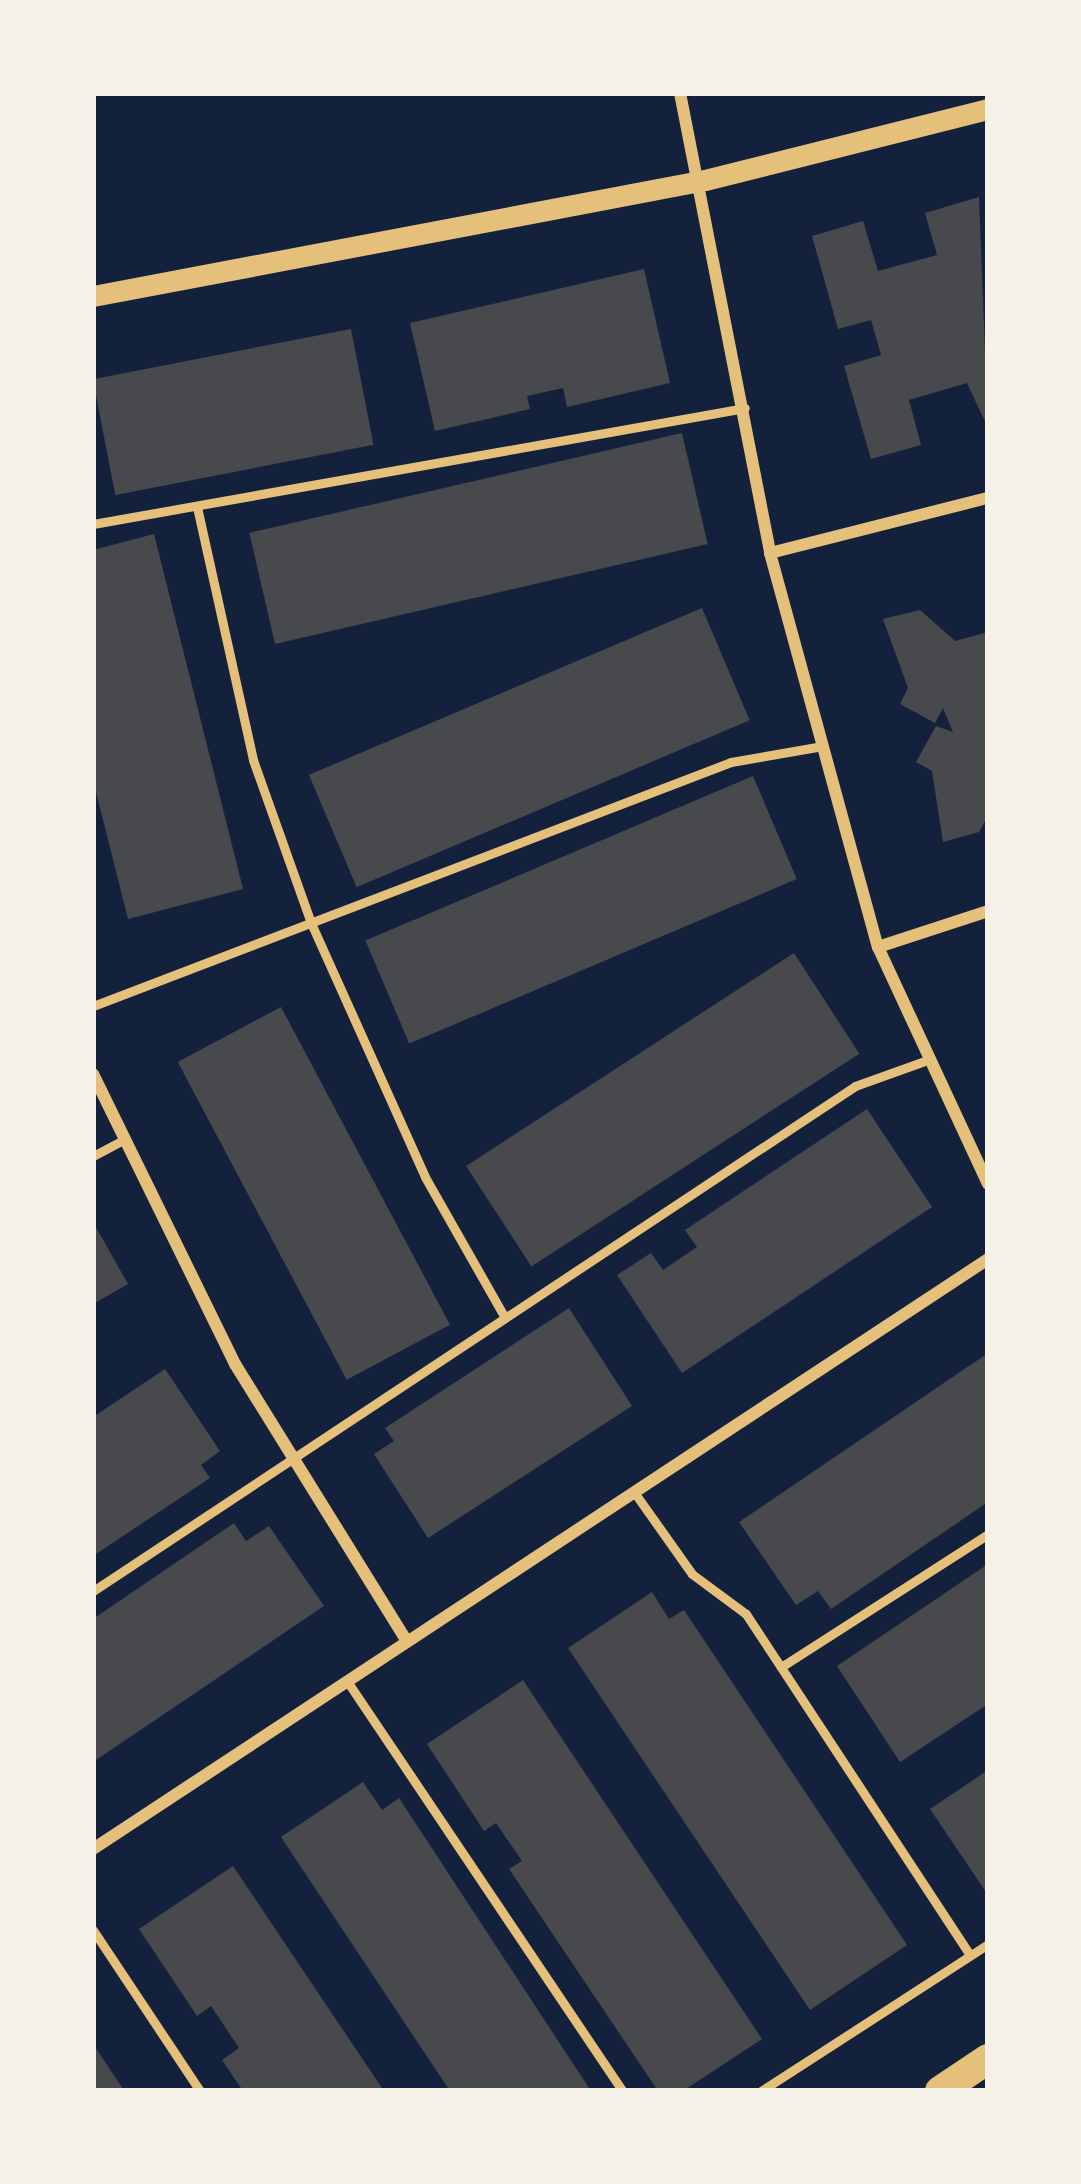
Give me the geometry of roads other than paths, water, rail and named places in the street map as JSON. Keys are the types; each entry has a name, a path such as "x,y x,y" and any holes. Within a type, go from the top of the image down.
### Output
{"main road":[{"path":"940,2091 988,2059"}],"street":[{"path":"680,93 704,180 770,553 878,946 988,1184"},
{"path":"93,296 704,180 988,109"},
{"path":"770,553 988,498"},
{"path":"878,946 988,911"},
{"path":"93,1074 292,1457 407,1641"},
{"path":"93,1849 988,1259"}],"lane":[{"path":"93,524 745,408"},
{"path":"197,508 253,760 311,923 425,1177 505,1318"},
{"path":"93,1006 731,762 823,746"},
{"path":"93,1591 855,1086 930,1059"},
{"path":"93,1156 124,1139"},
{"path":"634,1492 781,1667 970,1955"},
{"path":"781,1667 988,1534"},
{"path":"347,1681 623,2091"},
{"path":"93,1930 198,2087 183,2091"},
{"path":"760,2091 988,1944"}]}
